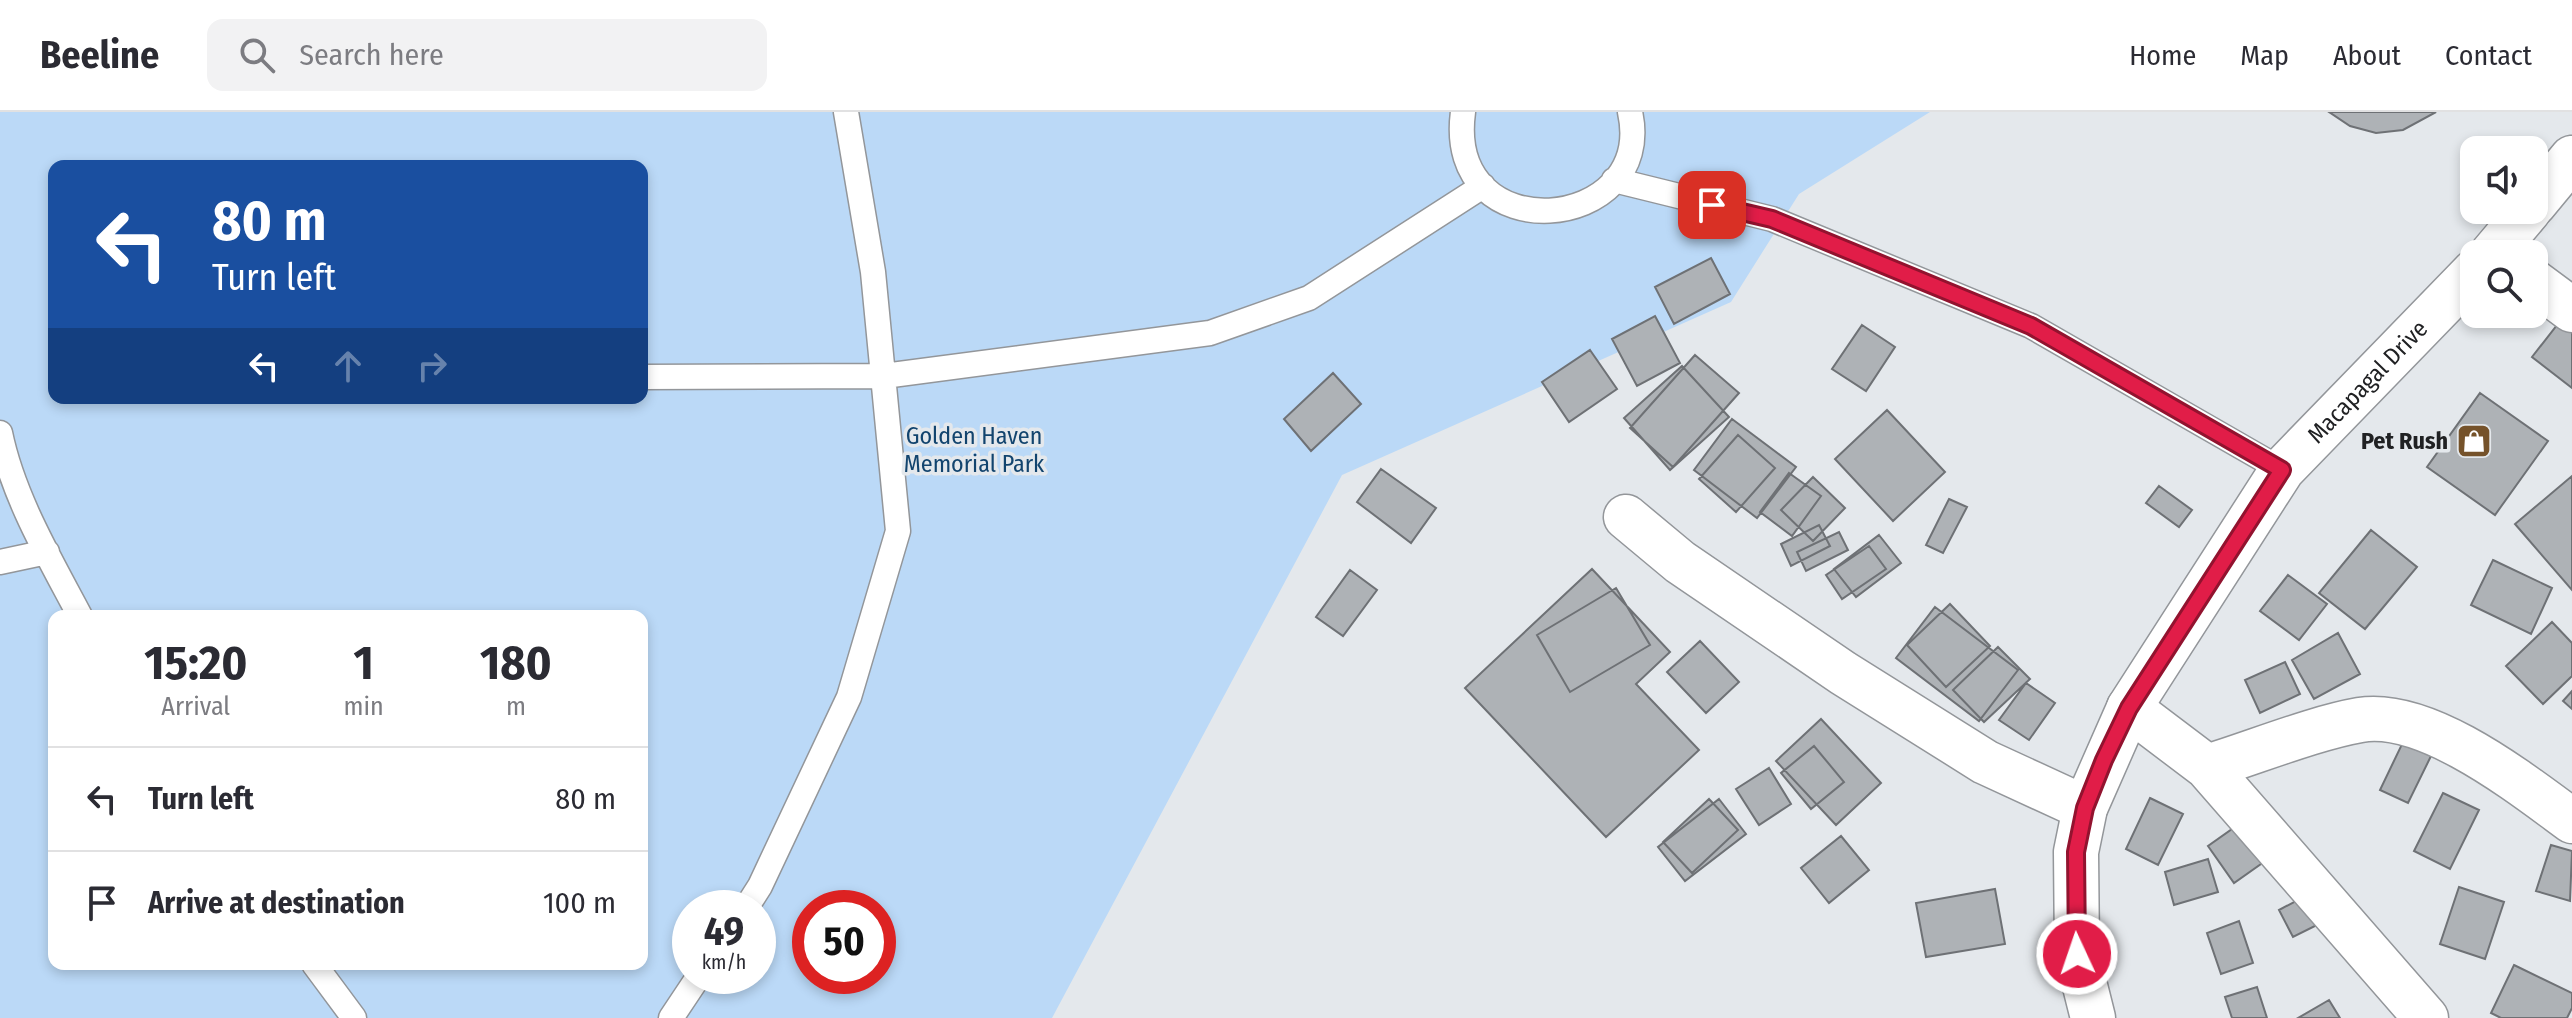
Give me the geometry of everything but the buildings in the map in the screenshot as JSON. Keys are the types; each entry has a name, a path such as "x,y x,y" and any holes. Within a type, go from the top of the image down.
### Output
{"street":[{"path":"2548,187 2572,158"},
{"name":"Macapagal Drive","path":"2504,240 2517,224"},
{"name":"Macapagal Drive","path":"2093,1018 2077,954 2074,903 2076,852 2085,808 2129,708 2282,470 2460,288"},
{"path":"2548,292 2572,310"},
{"path":"1626,517 1680,562 1843,673 1985,762 2085,808"},
{"path":"2129,708 2207,767 2426,1018"},
{"path":"2207,767 2362,719 2406,724 2459,744 2572,821"}],"lane":[{"path":"757,890 849,697 898,531 873,272 846,112"},
{"path":"1463,112 1460,132 1467,162 1483,186 1506,204 1536,213 1565,211 1592,200 1614,180 1628,153 1630,112"},
{"path":"1614,180 1772,219 2031,326 2282,470"},
{"path":"648,377 884,376 1210,333 1309,298 1483,186"},
{"path":"0,433 4,452 47,552 77,610"},
{"path":"0,562 47,552"},
{"path":"318,970 354,1018"},
{"path":"671,1018 687,994"}],"green space":[{"name":"Golden Haven Memorial Park","path":"0,112 1930,112 1799,194 1731,302 1342,475 1052,1018 0,1018"}],"place":[{"name":"Pet Rush","path":"2474,441"}],"route":[{"path":"1712,205 1772,219 2031,326 2282,470 2129,708 2104,760 2085,808 2076,852 2074,903 2077,954"}]}
